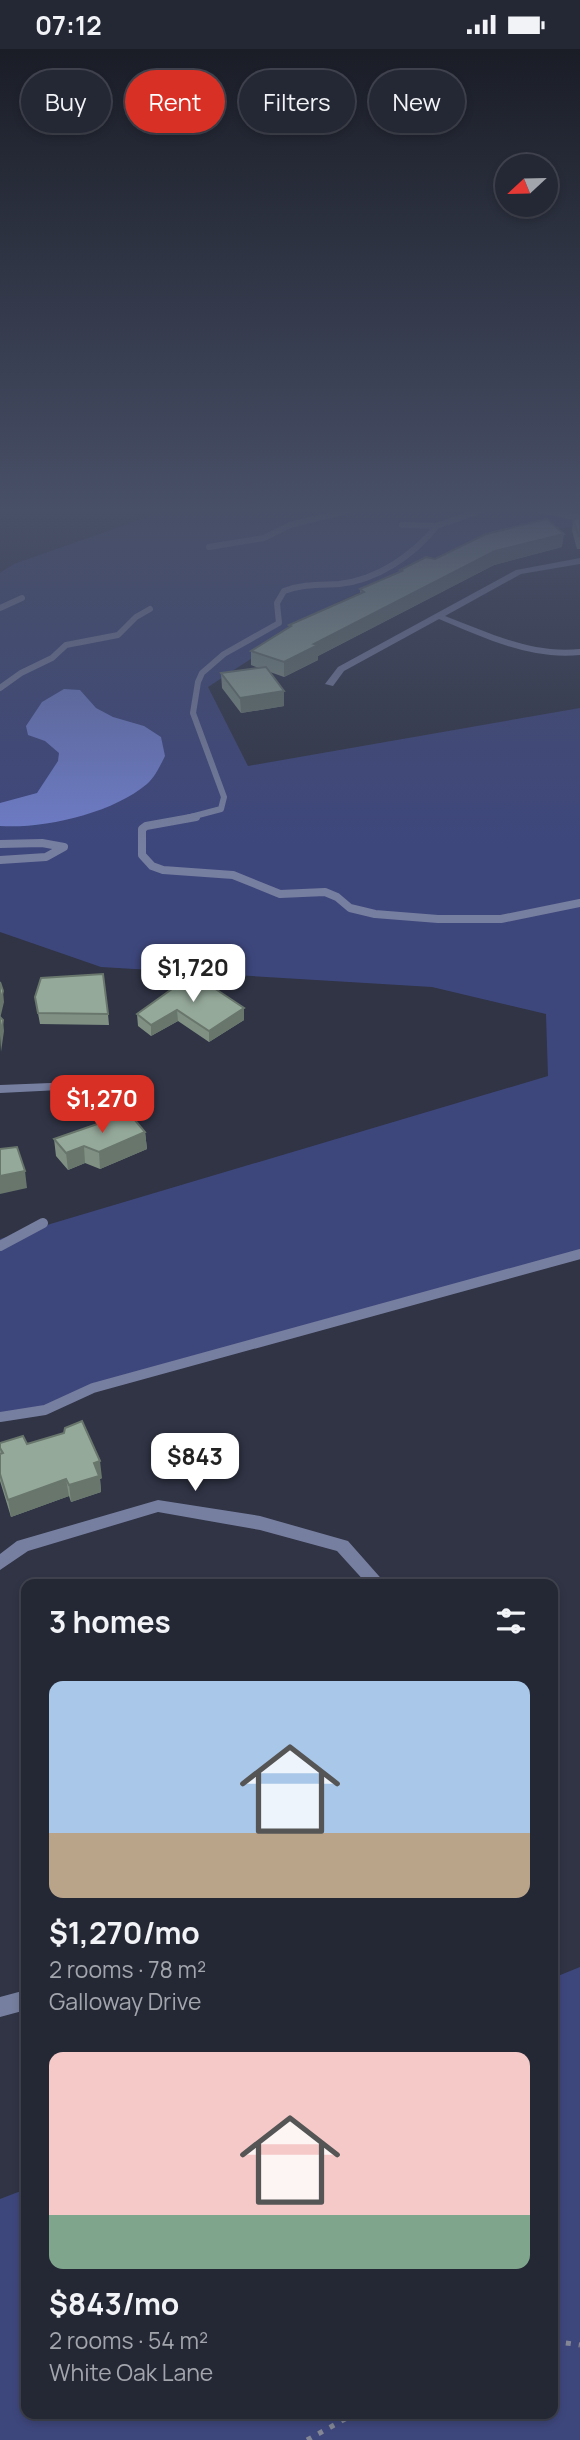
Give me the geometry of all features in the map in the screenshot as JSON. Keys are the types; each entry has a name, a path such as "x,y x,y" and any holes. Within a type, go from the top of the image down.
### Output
{"street":[{"path":"330,684 341,669 429,622"},
{"path":"452,622 536,650 571,654 580,652"},
{"path":"0,1089 76,1086"},
{"path":"0,1563 23,1546 158,1506 260,1523 342,1546 373,1579"},
{"path":"0,2007 21,2001"}],"lane":[{"path":"0,688 21,673 46,662 66,645 118,635 131,622"},
{"path":"279,622 245,641 202,673 193,713 224,797 223,806 205,815 142,829 142,855 152,866 163,870 233,875 280,894 325,892 357,910 408,918 514,918 580,903"},
{"path":"0,844 42,843 64,847 47,857 0,860"},
{"path":"0,1246 43,1223"},
{"path":"0,1417 32,1413 93,1388 580,1254"}],"path":[{"path":"558,2342 580,2345"},
{"path":"307,2440 345,2419"}],"shaded area":[{"path":"0,622 308,622 208,687 248,766 580,708 580,1258 0,1418 0,1239 548,1076 546,1014 432,987 101,967 0,932"},
{"path":"64,689 80,690 96,708 113,717 144,726 161,737 165,756 147,784 116,803 57,822 0,826 0,803 37,793 58,761 59,753 45,741 28,735 26,726 42,702"},
{"path":"580,1967 580,2440 0,2440 0,2199 21,2191 21,2419 558,2419 558,1976"}],"building":[{"path":"297,622 358,622 284,662 251,651 291,626 289,625"},
{"path":"266,667 284,691 240,698 221,673"},
{"path":"103,974 108,1014 38,1013 35,997 41,978"},
{"path":"193,974 244,1008 209,1031 177,1010 151,1025 137,1014"},
{"path":"129,1113 145,1132 99,1152 84,1146 66,1153 54,1139"},
{"path":"17,1147 25,1171 0,1176 0,1149"},
{"path":"82,1421 100,1461 94,1463 99,1476 69,1485 66,1479 8,1500 0,1474 0,1454 3,1453 0,1443 23,1436 27,1444 64,1433 65,1428"}]}
